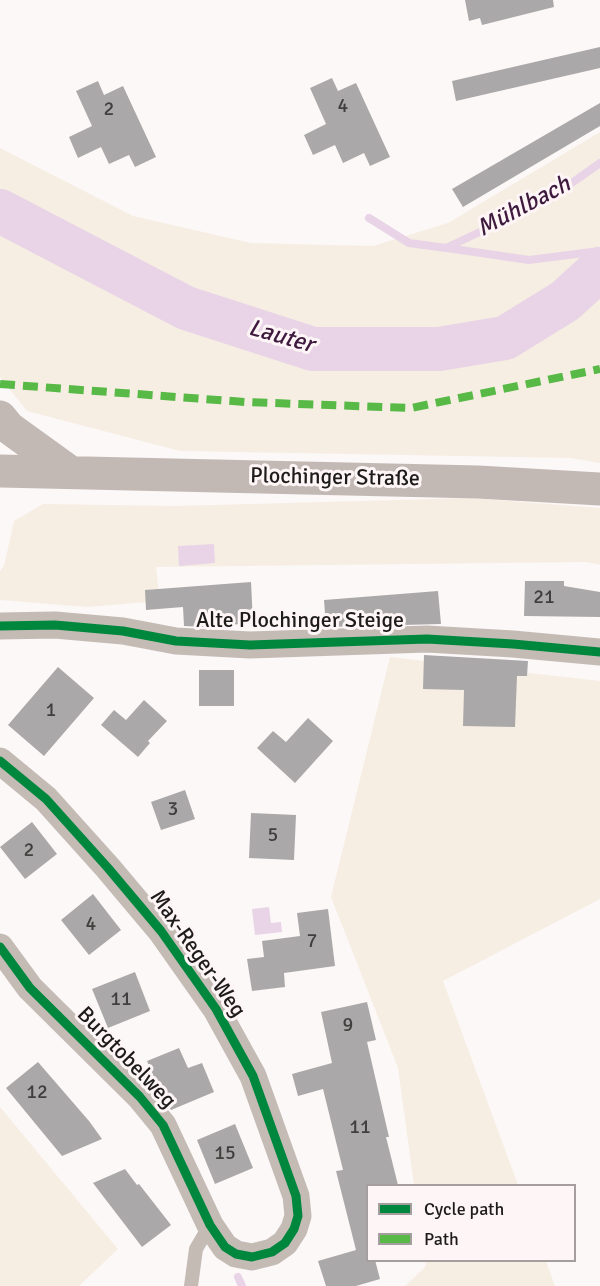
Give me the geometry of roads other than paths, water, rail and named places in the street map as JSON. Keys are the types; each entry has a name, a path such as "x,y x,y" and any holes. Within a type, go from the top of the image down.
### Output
{"main road":[{"path":"0,417 9,428 70,472"},
{"name":"Plochinger Straße","path":"0,471 478,482 600,489"}],"street":[{"name":"Alte Plochinger Steige","path":"0,626 56,625 123,631 176,641 250,645 427,639 600,652"},
{"name":"Max-Reger-Weg","path":"0,761 46,799 161,931 216,1009 253,1076 296,1196 298,1216 294,1229 285,1243 272,1252 252,1257"},
{"name":"Burgtobelweg","path":"0,947 30,988 140,1097 164,1125 210,1225 225,1247 236,1254 252,1257"}],"lane":[{"path":"191,1286 196,1249 210,1225"}],"waterway":[{"name":"Mühlbach","path":"369,218 409,243 446,248 549,199 600,163"},
{"name":"Lauter","path":"0,211 186,308 313,349 439,349 505,338 565,301 600,269"},
{"name":"Mühlbach","path":"447,248 529,260 600,251"},
{"path":"238,1277 242,1286"}]}
